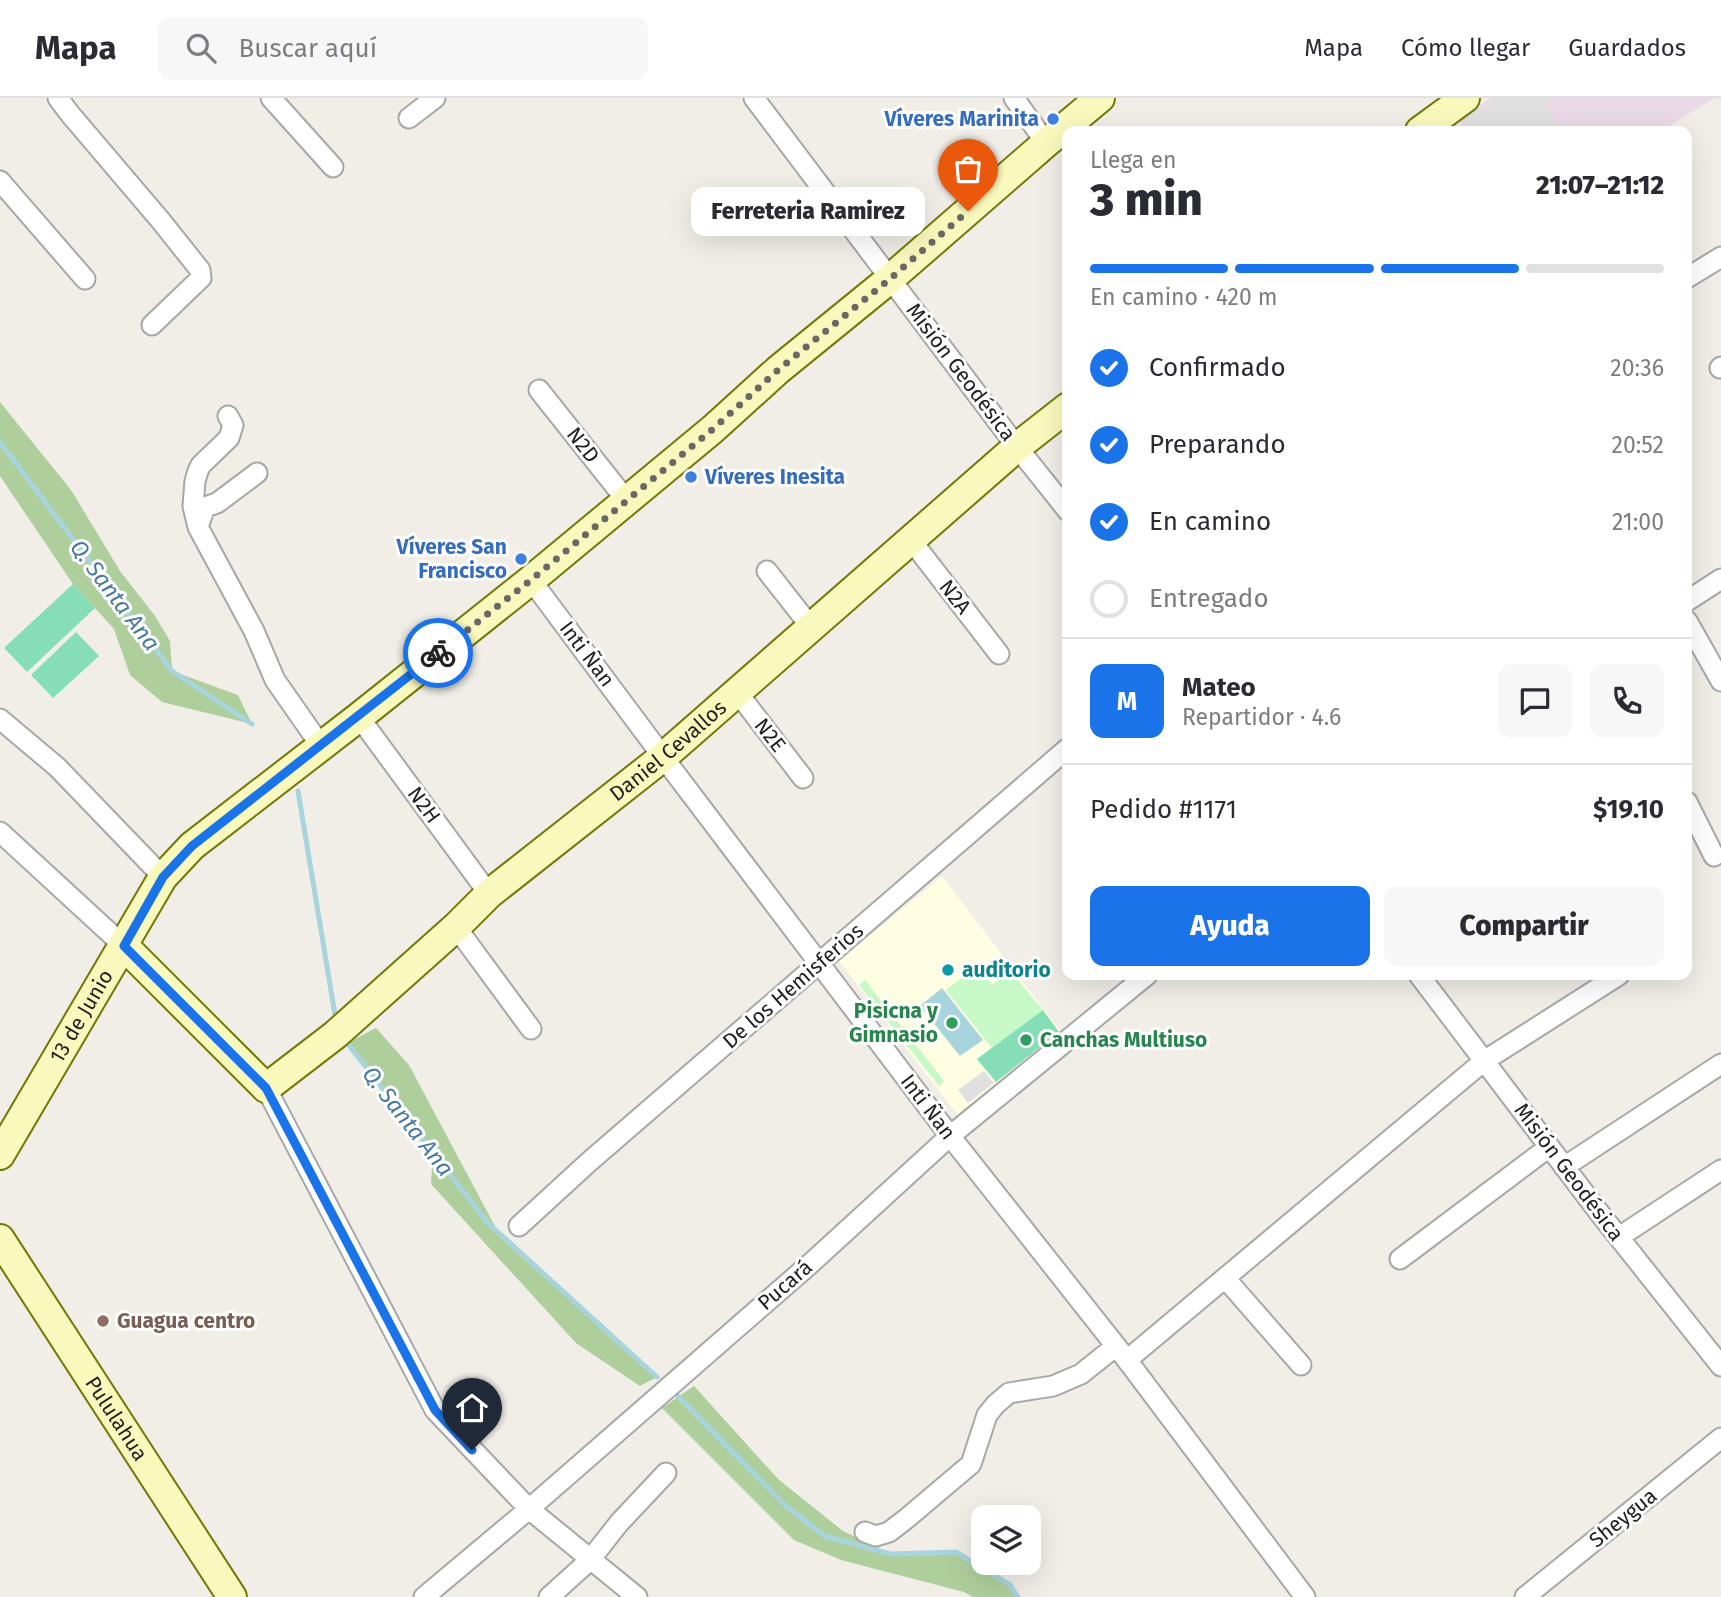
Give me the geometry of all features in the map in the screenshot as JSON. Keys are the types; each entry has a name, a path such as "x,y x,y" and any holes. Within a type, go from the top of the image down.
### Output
{"street":[{"path":"58,98 200,270 201,278 152,326"},
{"path":"271,98 333,167"},
{"path":"409,118 435,98"},
{"name":"Misión Geodésica","path":"754,98 1062,503"},
{"path":"1014,98 1046,143"},
{"name":"13 de Junio","path":"1066,126 1100,98"},
{"path":"1427,126 1465,98"},
{"name":"13 de Junio","path":"0,1155 163,877 192,846 359,717 627,501 1062,130"},
{"path":"0,181 85,279"},
{"path":"1692,275 1721,257"},
{"name":"N2D","path":"539,390 627,501"},
{"name":"Daniel Cevallos","path":"266,1088 335,1035 456,928 489,894 663,757 1017,447 1062,412"},
{"path":"228,416 233,425 229,438 201,465 195,481 193,506 198,527 254,631 275,680 321,746"},
{"path":"198,527 205,507 217,503 257,472"},
{"name":"N2A","path":"911,540 999,654"},
{"path":"767,571 811,627"},
{"path":"1692,598 1721,579"},
{"name":"Inti Ñan","path":"531,580 950,1136 1121,1353 1305,1597"},
{"path":"1692,630 1721,681"},
{"name":"N2E","path":"737,692 803,778"},
{"name":"N2H","path":"359,717 489,894"},
{"path":"0,719 57,766 163,877"},
{"name":"De los Hemisferios","path":"519,1226 590,1161 1062,753"},
{"path":"1692,812 1714,856"},
{"path":"0,832 124,946 266,1088 435,1410 528,1509 637,1597"},
{"path":"456,928 531,1029"},
{"name":"Pucará","path":"424,1597 810,1264 950,1136 1141,980"},
{"name":"Misión Geodésica","path":"1423,980 1564,1167 1721,1366"},
{"path":"865,1532 876,1536 889,1532 971,1464 988,1415 1009,1393 1053,1386 1121,1353 1225,1278 1484,1061 1611,980"},
{"path":"1564,1167 1721,1064"},
{"path":"1400,1259 1549,1147"},
{"path":"1619,1237 1721,1170"},
{"name":"Pululahua","path":"0,1239 232,1597"},
{"path":"1225,1278 1301,1365"},
{"name":"Sheygua","path":"1525,1597 1721,1438"},
{"path":"549,1597 590,1560 619,1523 666,1473"}],"shaded area":[{"path":"1492,98 1714,98 1669,126 1462,126 1459,120"},
{"path":"1496,98 1557,98 1546,106 1559,126 1469,126 1464,119"},
{"path":"942,876 1065,1037 963,1122 839,961"},
{"path":"984,1071 994,1083 968,1103 958,1090"}],"green space":[{"path":"0,402 71,490 120,571 155,616 170,641 172,671 238,695 252,724 162,702 130,675 114,629 73,584 0,476"},
{"path":"73,584 95,608 27,672 4,648"},
{"path":"76,632 99,656 53,698 31,675"},
{"path":"977,966 992,985 1010,971 1043,1010 992,1048 946,990"},
{"path":"865,980 944,1081 939,1086 859,985"},
{"name":"Canchas Multiuso","path":"1043,1010 1059,1032 996,1082 977,1059"},
{"path":"376,1028 409,1065 498,1232 657,1377 640,1386 576,1343 431,1184 433,1152 347,1043"},
{"path":"694,1386 778,1479 843,1531 891,1554 956,1552 971,1561 971,1575 994,1575 1010,1585 1018,1597 973,1597 964,1592 841,1560 794,1540 662,1408"}],"water":[{"name":"Pisicna y Gimnasio","path":"942,988 983,1040 960,1056 920,1006"}],"waterway":[{"name":"Q. Santa Ana","path":"0,442 172,671 252,724"},
{"name":"Q. Santa Ana","path":"298,791 336,1021"},
{"name":"Q. Santa Ana","path":"344,1039 488,1223 657,1377"},
{"name":"Q. Santa Ana","path":"672,1390 784,1504 824,1536 891,1554 956,1552 1010,1585 1018,1597"}],"way so far":[{"path":"438,653 531,580 713,429 778,370 968,211"}],"place":[{"name":"Víveres Marinita","path":"1053,119"},
{"name":"Ferreteria Ramirez","path":"968,211"},
{"name":"Víveres Inesita","path":"691,477"},
{"name":"Víveres San Francisco","path":"521,559"},
{"name":"auditorio","path":"948,970"},
{"name":"Pisicna y Gimnasio","path":"952,1023"},
{"name":"Canchas Multiuso","path":"1026,1040"},
{"name":"Guagua centro","path":"103,1321"}],"route":[{"path":"438,653 192,846 163,877 124,946 266,1088 435,1410 472,1450"}]}
